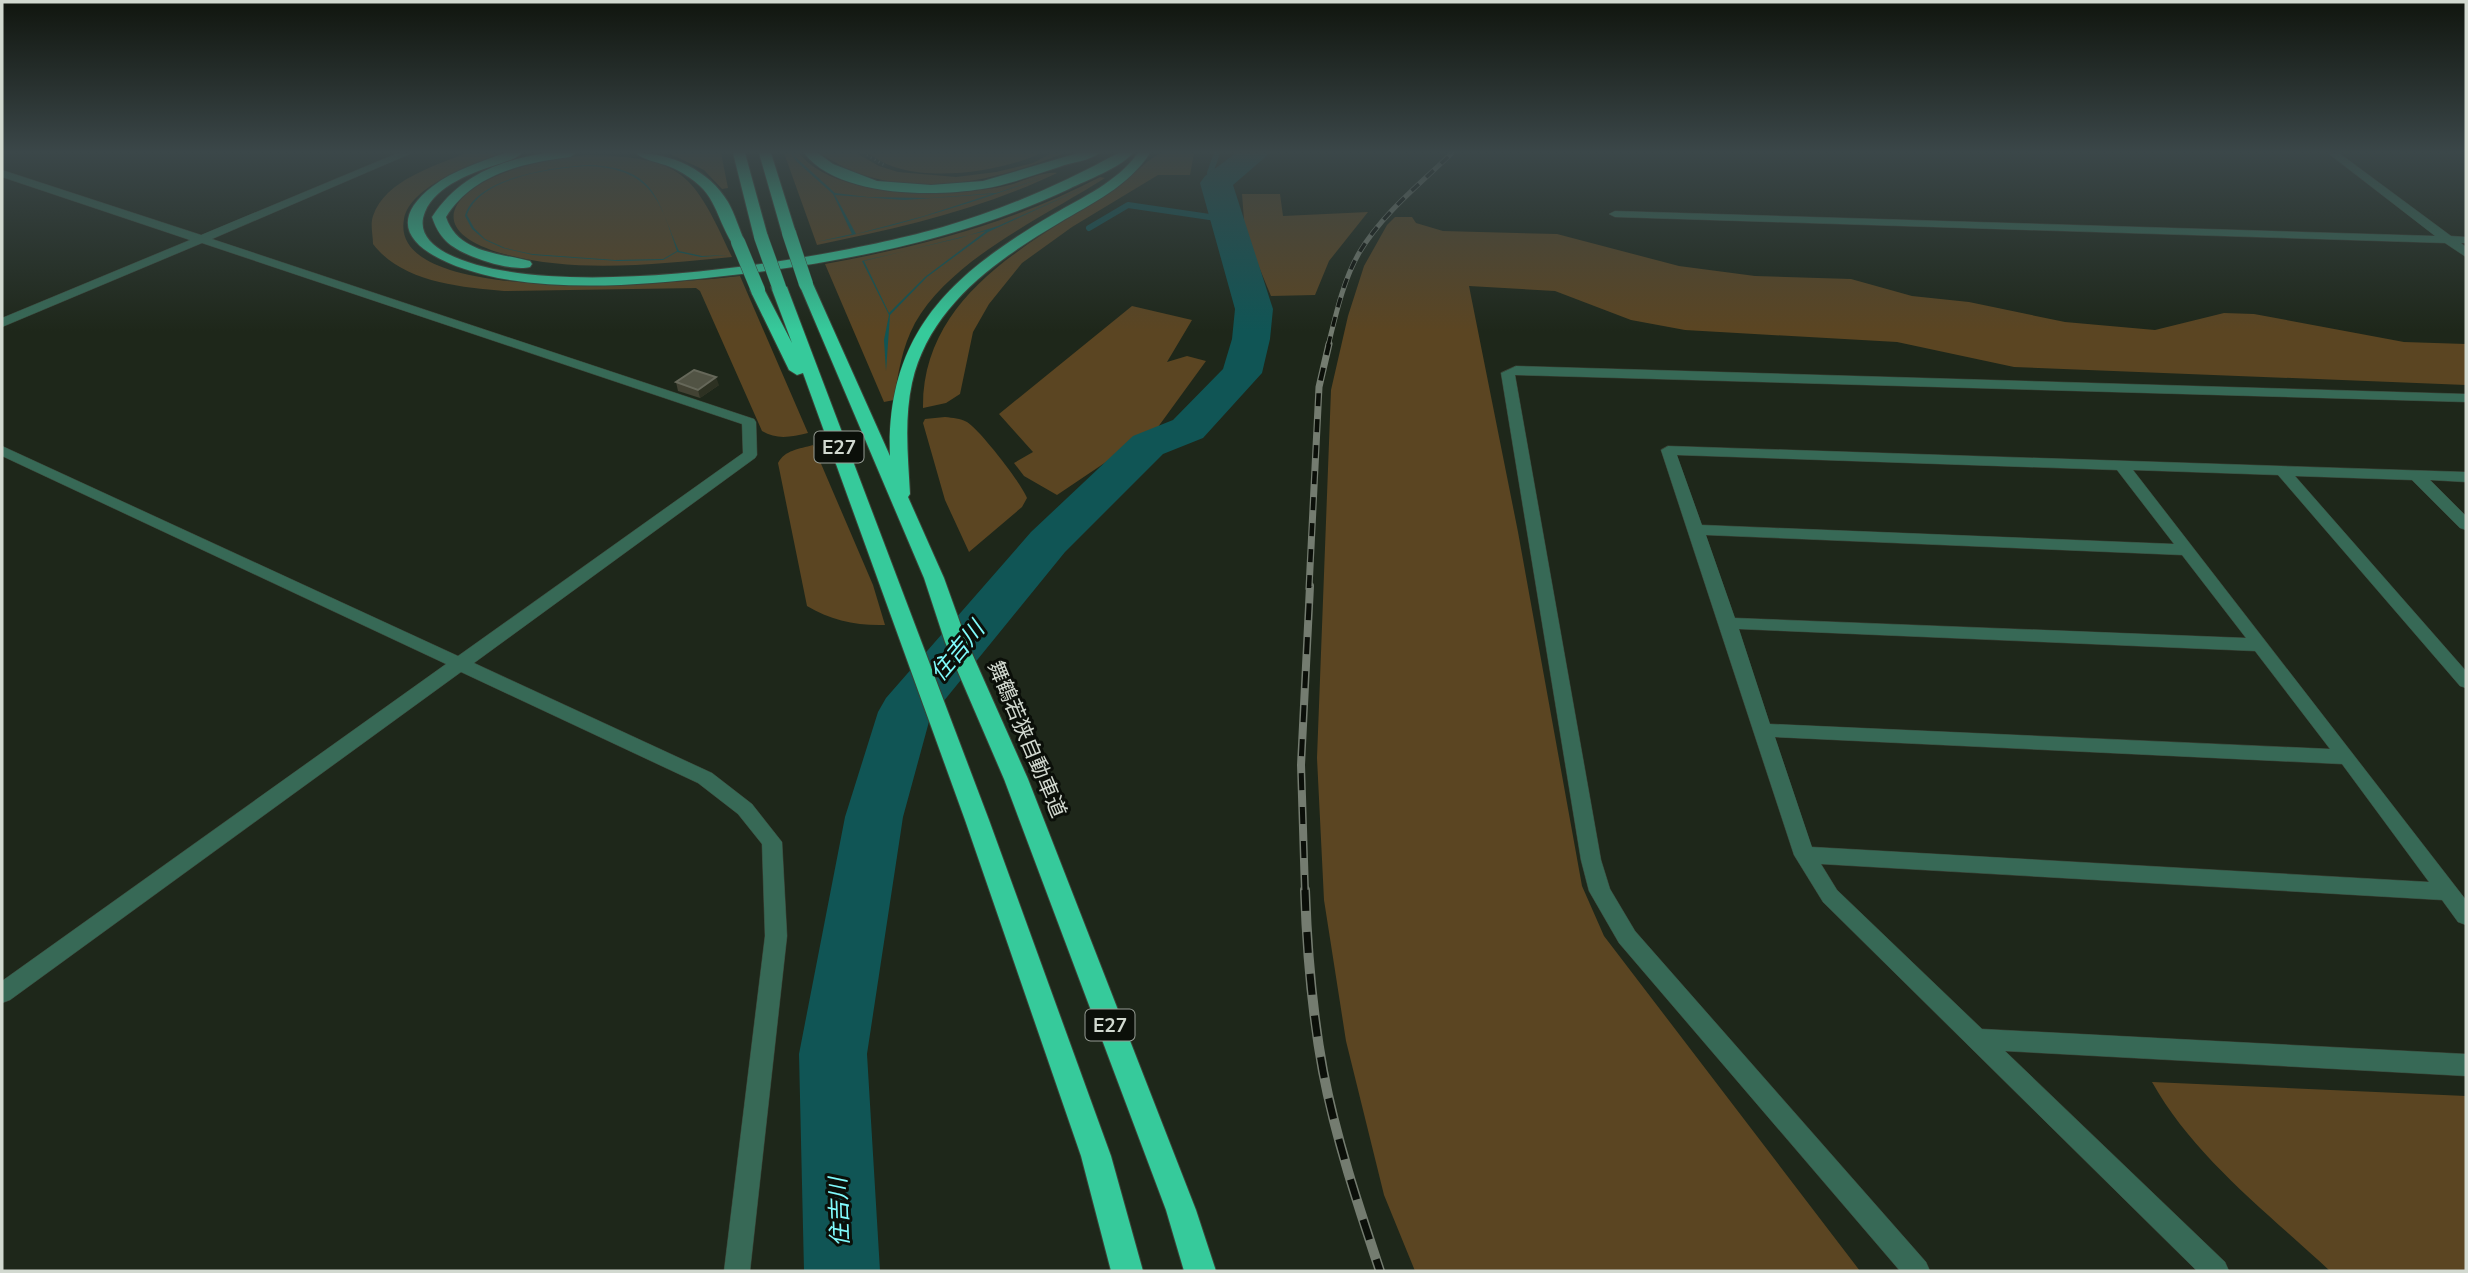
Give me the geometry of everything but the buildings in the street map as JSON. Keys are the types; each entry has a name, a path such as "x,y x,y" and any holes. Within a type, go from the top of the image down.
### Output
{"highway":[{"path":"419,212 415,228 418,237 428,247 457,263 516,277 595,281 695,275 827,258 936,234 998,212"},
{"path":"441,212 440,228 454,241 478,253 509,262 600,270 724,263 829,248 967,212"},
{"path":"725,212 758,290 852,482"},
{"name":"E27","path":"755,212 779,287 977,820 1096,1156 1127,1271"},
{"name":"舞鶴若狭自動車道","path":"783,212 806,284 934,578 956,642 1016,779 1181,1210 1200,1271"},
{"path":"901,504 899,419 905,378 933,318 948,296 973,274 1029,234 1065,212"}],"street":[{"path":"2,993 750,456 749,422 120,212"},
{"path":"2,323 264,212"},
{"path":"2412,212 2466,253"},
{"path":"1615,214 2466,240"},
{"path":"1917,1271 1627,937 1600,891 1591,860 1508,373 1516,370 2466,398"},
{"path":"2,450 705,778 745,809 772,842 776,936 737,1271"},
{"path":"2216,1271 1830,896 1804,856 1668,450 2466,477"},
{"path":"2120,464 2347,757 2466,916"},
{"path":"2282,470 2466,682"},
{"path":"2417,476 2466,525"},
{"path":"1696,530 2187,550"},
{"path":"1728,623 2261,645"},
{"path":"1763,730 2347,757"},
{"path":"1804,856 2448,892"},
{"path":"1979,1039 2466,1065"}],"shaded area":[{"path":"375,212 407,212 404,219 411,248 442,267 489,279 607,285 740,276 808,433 779,437 762,431 700,291 696,288 504,291 432,280 399,267 373,244"},
{"path":"454,212 710,212 732,257 617,266 560,264 504,254 479,245 463,235 455,224"},
{"path":"805,212 953,212 909,225 817,245"},
{"path":"1020,212 1047,212 975,259 931,300 911,332 899,371 894,400 884,402 825,264 896,250"},
{"path":"1078,212 1096,212 1022,263 989,304 973,332 960,394 946,403 923,408 927,369 940,334 960,304 986,277 1015,253"},
{"path":"1243,212 1283,212 1283,216 1368,212 1329,261 1315,295 1271,296 1245,233"},
{"path":"1395,217 1412,217 1416,223 1443,231 1557,234 1679,266 1755,276 1851,279 1912,296 1969,302 2065,322 2155,330 2224,313 2254,314 2404,342 2466,344 2466,385 2014,367 1897,342 1685,330 1631,320 1555,291 1469,286 1518,532 1582,886 1604,936 1860,1271 1415,1271 1384,1195 1346,1041 1324,900 1317,758 1331,390 1348,316 1364,266 1387,225"},
{"path":"1132,306 1192,320 1167,362 1187,356 1206,361 1158,427 1057,495 1024,476 1014,463 1033,452 999,414"},
{"path":"945,417 962,420 973,427 1009,470 1027,498 1022,507 969,552 945,500 923,423 925,419"},
{"path":"813,445 873,585 885,625 844,621 807,606 778,463 788,453"},
{"path":"2152,1082 2466,1096 2466,1271 2330,1271 2210,1159 2169,1109"}],"water":[{"path":"468,212 467,215 474,228 485,239 505,248 532,254 615,260 663,259 677,251 665,216 679,251 702,256 729,255 701,257 677,252 663,260 618,261 533,255 503,248 485,240 472,229 465,216"},
{"path":"842,212 844,212 856,234 939,212 875,230 845,237 816,242 852,234"},
{"path":"1031,212 988,232 927,277 890,315 886,371 884,340 889,315 862,261 906,251 864,261 889,313 925,277 986,231 969,235"}],"waterway":[{"path":"1089,228 1115,212"},
{"path":"1178,212 1230,220"},
{"name":"住吉川","path":"842,1271 833,1054 874,817 905,712 1048,542 1148,445 1188,429 1242,373 1251,339 1254,309 1225,212"}],"railway":[{"path":"1328,346 1344,286 1353,264 1368,239 1390,212"},
{"path":"1309,588 1319,387 1329,344"},
{"path":"1305,892 1301,765 1310,586"},
{"path":"1305,890 1311,980 1323,1071 1341,1147 1380,1271"}]}
